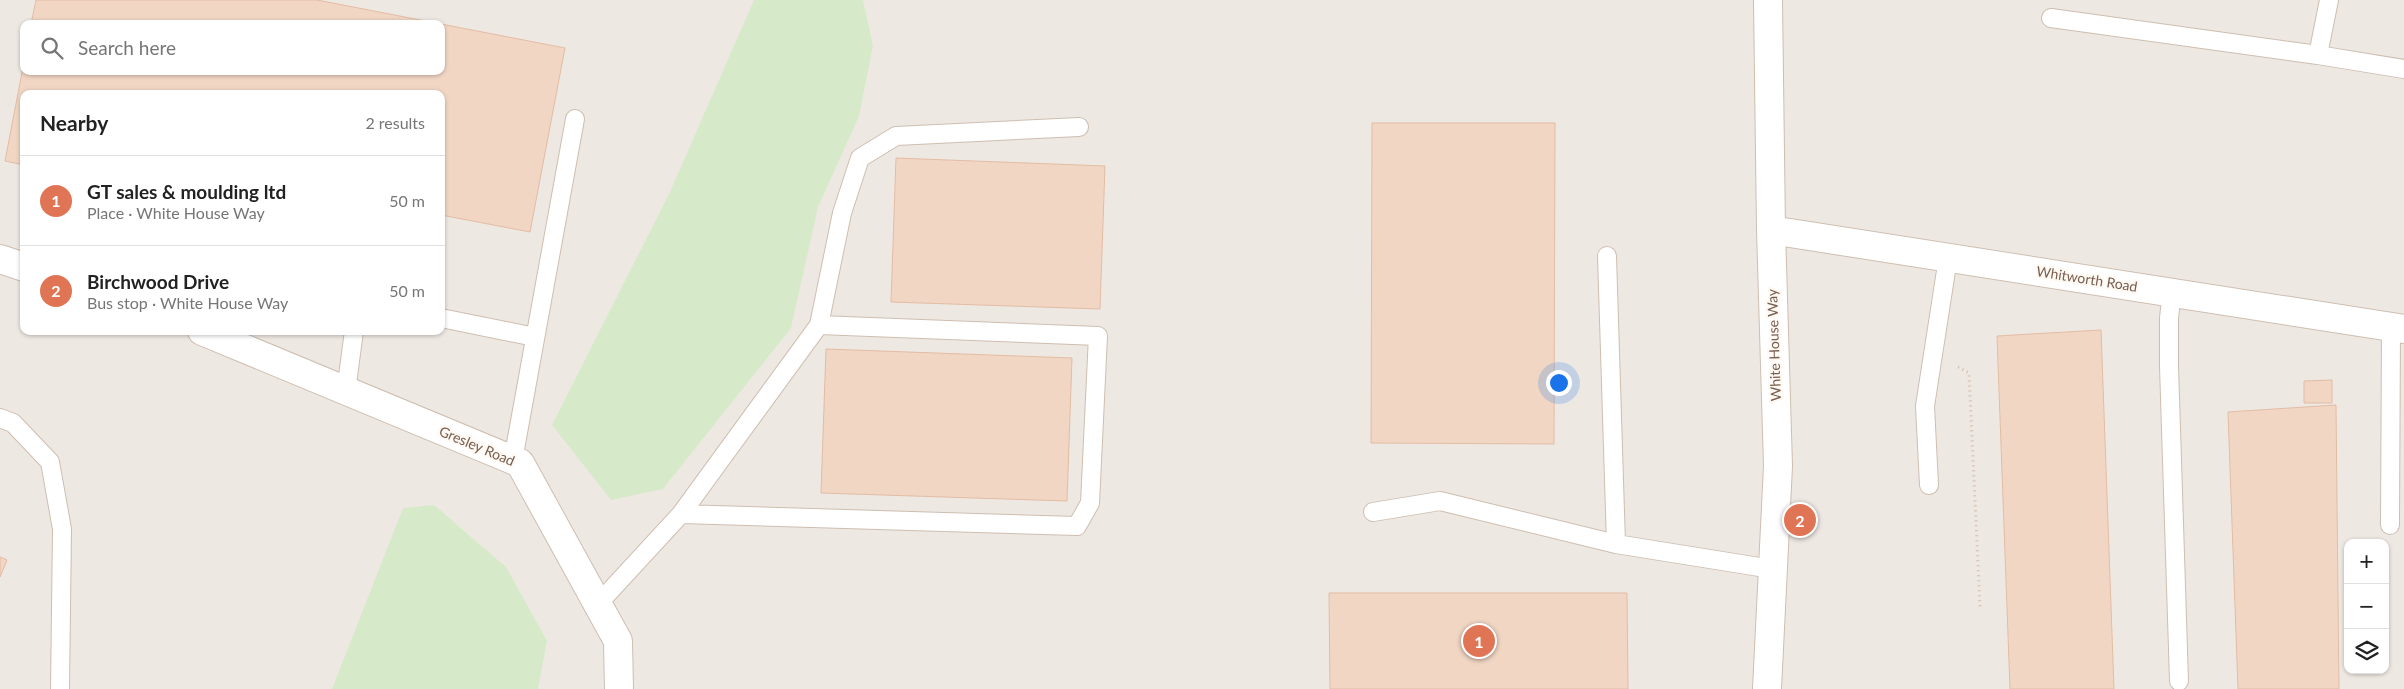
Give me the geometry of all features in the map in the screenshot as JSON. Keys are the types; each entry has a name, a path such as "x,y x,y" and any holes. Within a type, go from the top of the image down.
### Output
{"street":[{"name":"White House Way","path":"1767,689 1778,466 1771,230 1768,0"},
{"name":"Whitworth Road","path":"1771,230 2397,328"},
{"path":"0,259 20,266"},
{"name":"Gresley Road","path":"212,335 520,463 618,641 619,689"}],"lane":[{"path":"2318,55 2329,0"},
{"path":"2051,18 2318,55 2404,69"},
{"path":"513,460 575,119"},
{"path":"598,604 681,514 819,325 842,213 860,158 896,136 1079,127"},
{"path":"1607,256 1616,544"},
{"path":"1929,485 1925,406 1948,258"},
{"path":"2172,292 2169,318 2169,366 2179,681"},
{"path":"445,319 535,337"},
{"path":"681,514 1077,526 1090,503 1098,336 819,325"},
{"path":"2390,525 2397,328"},
{"path":"346,391 353,335"},
{"path":"0,418 13,423 50,462 62,529 60,689"},
{"path":"1372,512 1440,501 1616,544 1772,569"}],"path":[{"path":"1934,353 1969,373 1980,607"}],"shaded area":[{"path":"0,0 2404,0 2404,689 0,689"}],"green space":[{"path":"754,0 863,0 873,46 859,116 818,207 791,328 663,489 611,500 552,425 670,192"},
{"path":"434,505 506,567 547,641 538,689 332,689 403,508"}],"building":[{"path":"36,0 317,0 420,20 32,20"},
{"path":"445,25 565,48 530,232 445,216 445,90 20,90 20,164 5,161 22,75 445,75"},
{"path":"1372,123 1555,123 1554,444 1371,443"},
{"path":"896,158 1105,166 1100,309 891,302"},
{"path":"2101,330 2114,689 2010,689 1997,336"},
{"path":"826,349 1072,358 1067,501 821,493"},
{"path":"2332,380 2332,403 2304,403 2304,381"},
{"path":"2336,405 2339,689 2238,689 2228,412"},
{"path":"0,557 7,560 0,577"},
{"path":"1329,593 1627,593 1628,689 1330,689"}],"place":[{"name":"Birchwood Drive","path":"1800,520"},
{"name":"GT sales & moulding ltd","path":"1479,641"}]}
